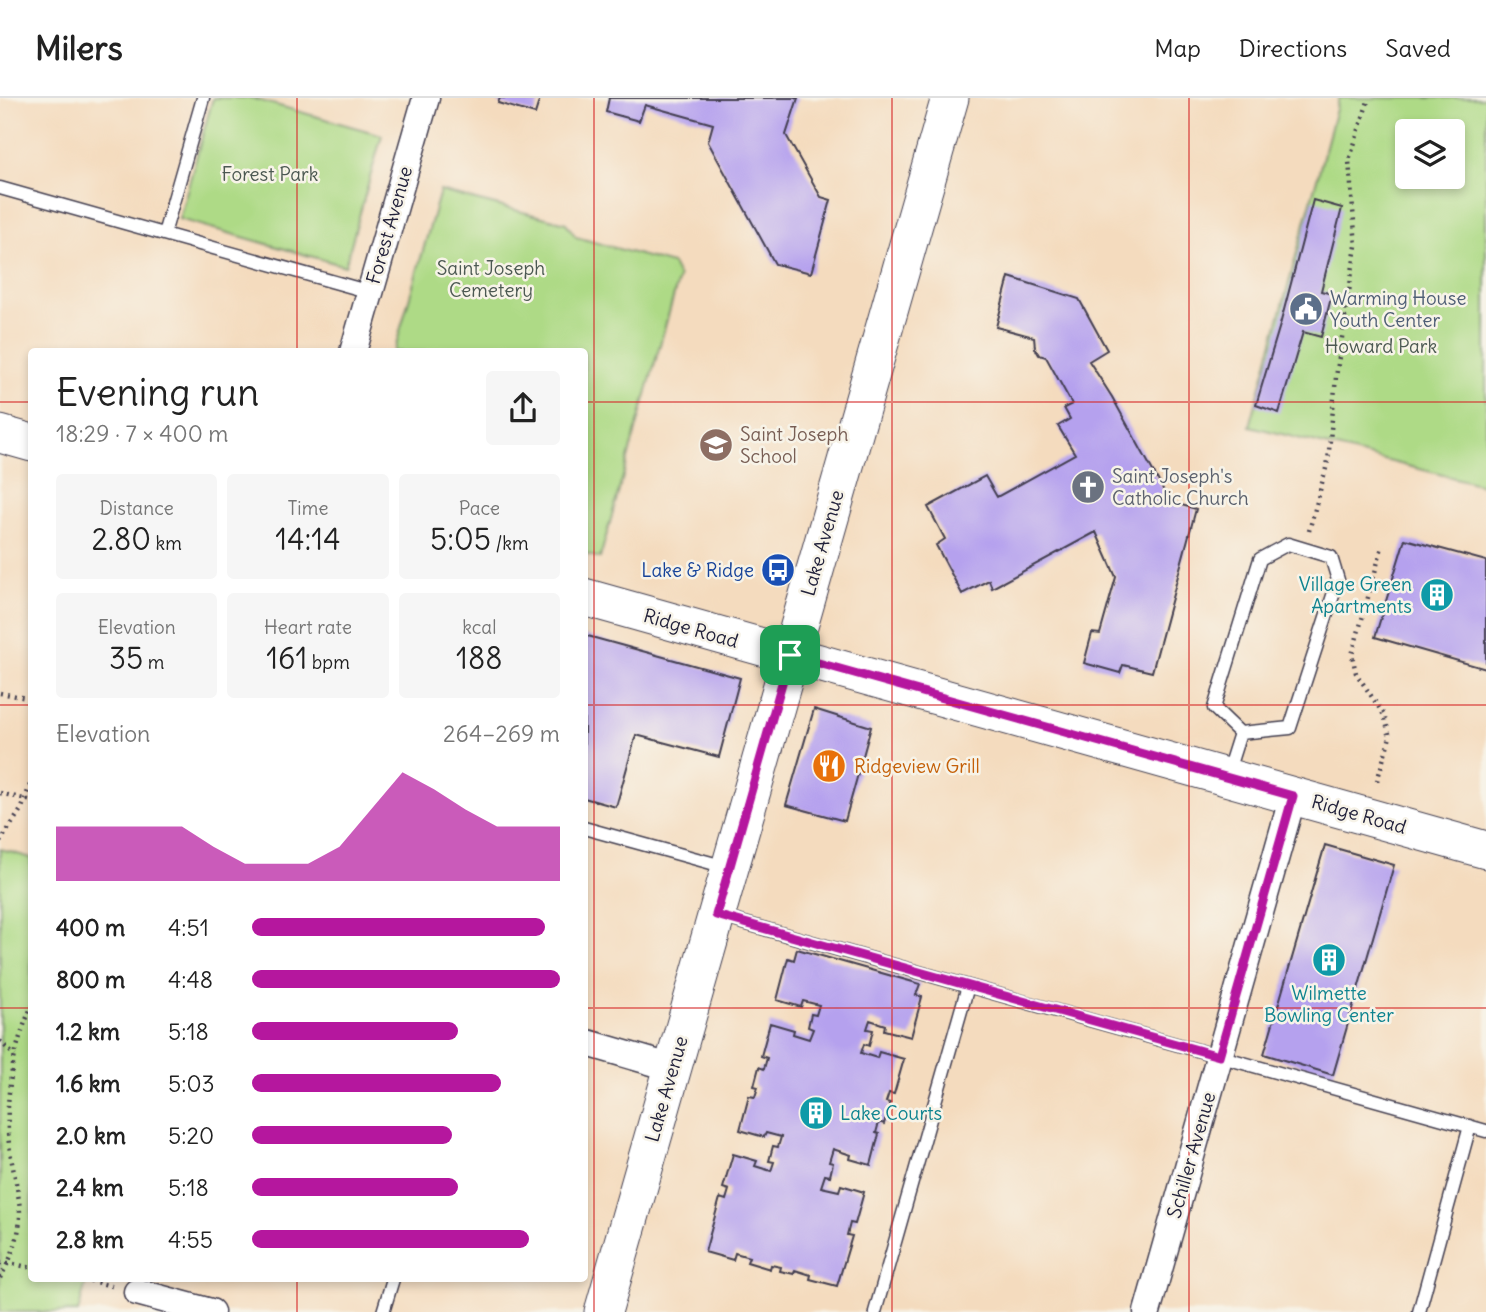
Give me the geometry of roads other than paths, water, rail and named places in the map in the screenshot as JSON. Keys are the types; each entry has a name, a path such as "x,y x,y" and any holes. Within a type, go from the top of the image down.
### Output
{"main road":[{"name":"Lake Avenue","path":"603,1312 950,98"},
{"path":"0,434 28,442"},
{"name":"Ridge Road","path":"588,598 1486,850"}],"street":[{"name":"Forest Avenue","path":"354,348 426,98"},
{"name":"Schiller Avenue","path":"1147,1312 1293,796"},
{"path":"588,1043 673,1068"},
{"path":"137,1292 211,1312"}],"lane":[{"path":"164,234 203,98"},
{"path":"0,188 370,292"},
{"path":"1288,544 1331,557 1338,580 1290,728 1240,733 1214,708 1260,559 1288,544"},
{"path":"1226,777 1240,733"},
{"path":"588,829 730,867"},
{"path":"716,915 1486,1131"},
{"path":"875,1312 968,986"},
{"path":"1419,1312 1471,1126"},
{"path":"383,1312 392,1282"}],"place":[{"name":"Warming House Youth Center","path":"1306,309"},
{"name":"Saint Joseph School","path":"716,445"},
{"name":"Saint Joseph's Catholic Church","path":"1088,487"},
{"name":"Lake & Ridge","path":"778,570"},
{"name":"Village Green Apartments","path":"1437,595"},
{"name":"Ridgeview Grill","path":"829,766"},
{"name":"Wilmette Bowling Center","path":"1329,960"},
{"name":"Lake Courts","path":"816,1113"}],"park label":[{"name":"Forest Park","path":"270,174"},
{"name":"Saint Joseph Cemetery","path":"491,279"},
{"name":"Howard Park","path":"1381,346"}]}
